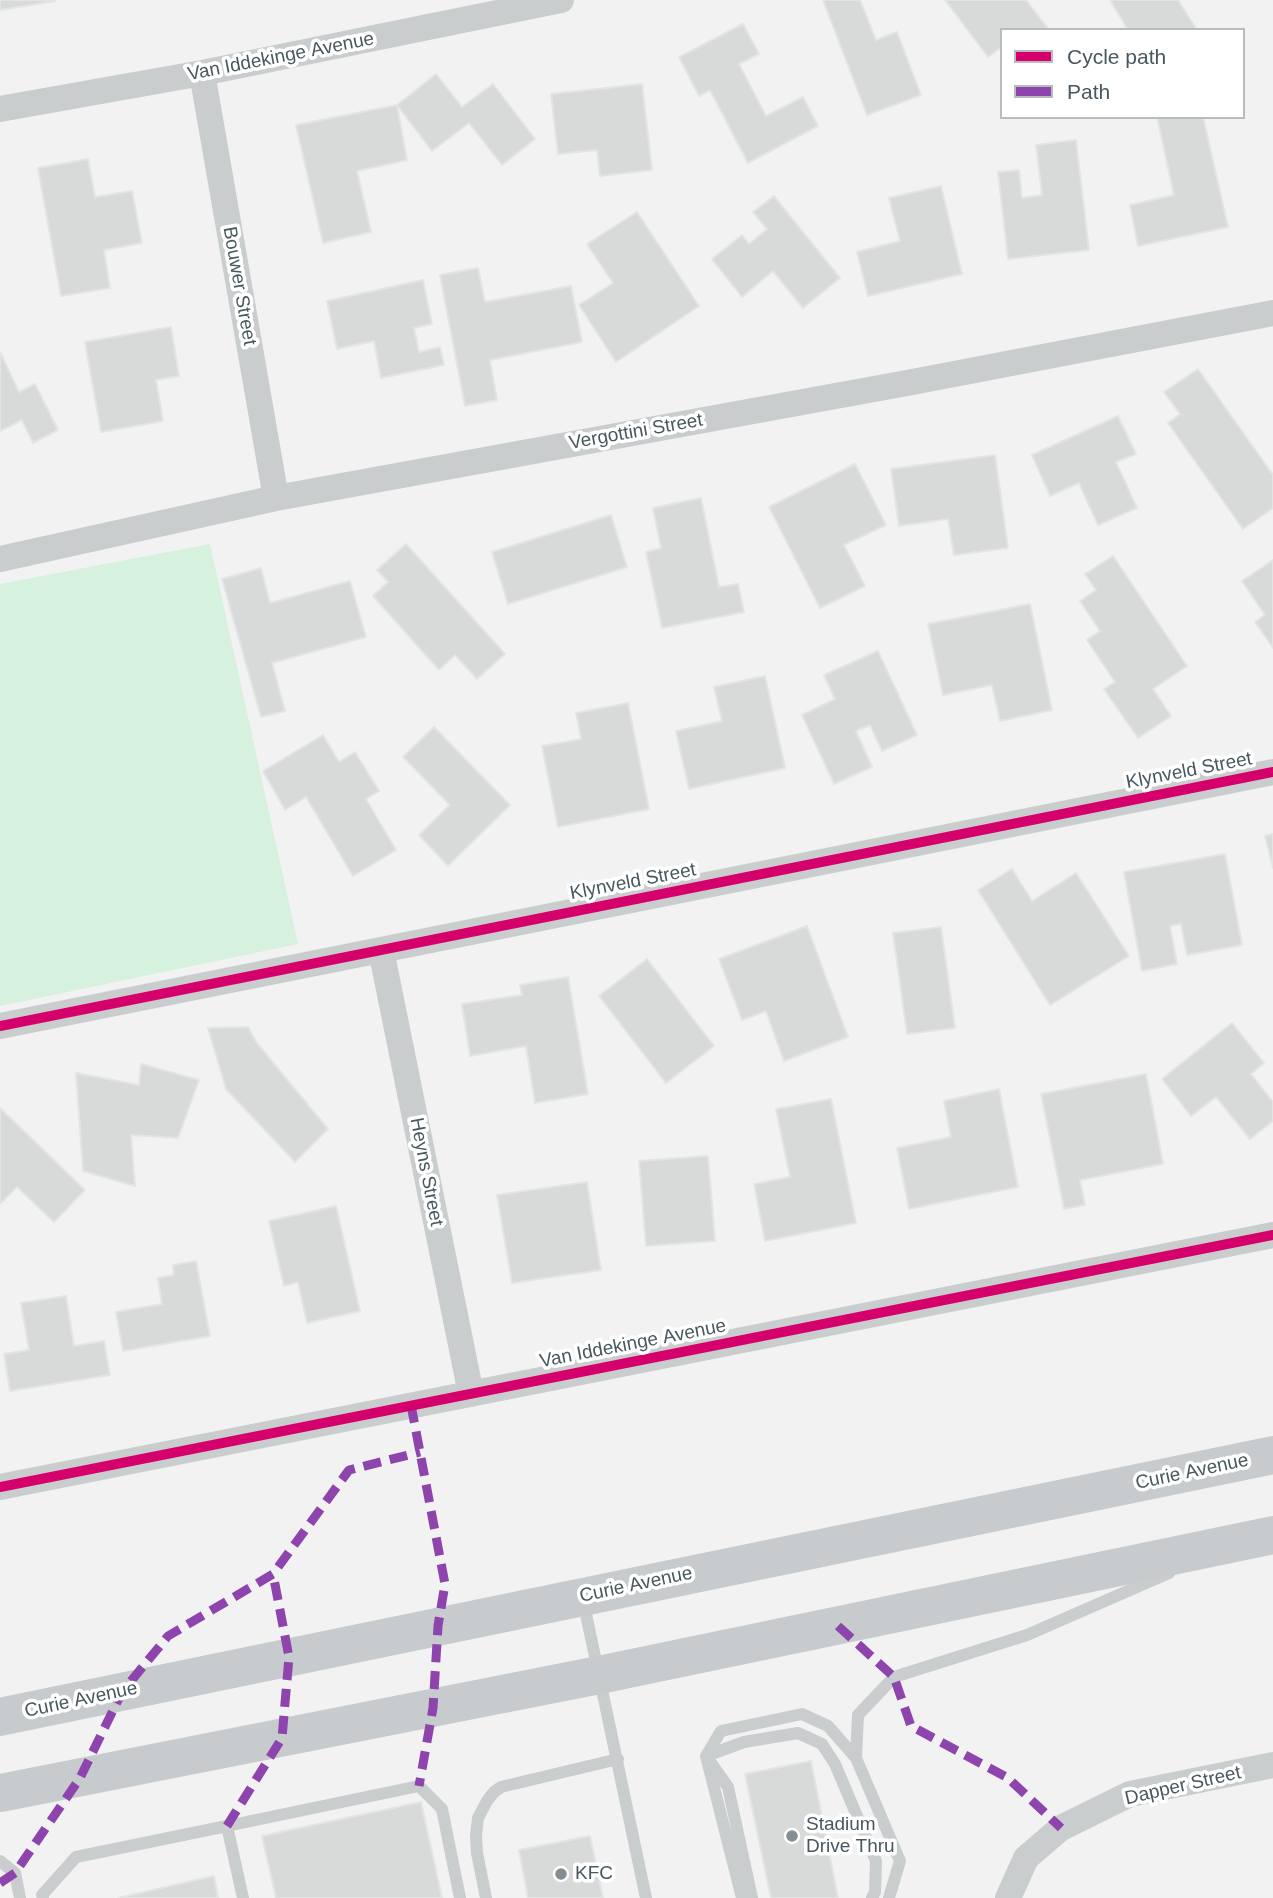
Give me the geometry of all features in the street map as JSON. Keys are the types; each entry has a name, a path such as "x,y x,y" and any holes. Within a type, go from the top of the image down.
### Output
{"main road":[{"name":"Curie Avenue","path":"0,1717 1273,1455"},
{"path":"0,1793 599,1675 1256,1539"}],"street":[{"name":"Van Iddekinge Avenue","path":"0,109 202,73 561,0"},
{"name":"Bouwer Street","path":"202,73 276,498"},
{"name":"Vergottini Street","path":"0,559 276,498 1273,313"},
{"name":"Klynveld Street","path":"0,1026 1273,772"},
{"name":"Heyns Street","path":"381,950 471,1394"},
{"name":"Van Iddekinge Avenue","path":"0,1487 1273,1235"},
{"name":"Dapper Street","path":"1008,1898 1026,1858 1061,1828 1130,1794 1273,1765"}],"lane":[{"path":"856,1758 858,1715 894,1676 1027,1635 1183,1567 1256,1539"},
{"path":"582,1597 646,1898"},
{"path":"742,1898 706,1756 721,1731 802,1714 828,1726 856,1758 900,1861 889,1898"},
{"path":"706,1756 744,1742 799,1733 822,1744 835,1764 876,1861 875,1892 872,1898"},
{"path":"706,1756 728,1787 752,1898"},
{"path":"486,1898 476,1836 478,1818 494,1792 501,1787 618,1759"},
{"path":"43,1898 76,1857 419,1786 442,1810 460,1898"},
{"path":"227,1826 243,1898"},
{"path":"0,1861 15,1873 20,1898"}],"green space":[{"path":"210,544 298,944 0,1006 0,584"}],"building":[{"path":"0,0 55,0 55,1 0,10"},
{"path":"823,0 860,0 876,40 897,32 921,95 867,115"},
{"path":"945,0 1026,0 1047,28 1000,28 1000,48 988,57"},
{"path":"1110,0 1178,0 1196,28 1127,28"},
{"path":"743,24 759,54 739,64 766,116 803,97 818,126 748,163 710,90 699,96 679,57"},
{"path":"436,74 462,107 493,84 535,139 502,165 469,123 432,151 397,105"},
{"path":"642,84 652,170 600,176 597,150 558,154 551,94"},
{"path":"397,105 407,160 357,171 371,232 323,243 296,125"},
{"path":"1157,119 1203,119 1228,227 1138,246 1130,205 1174,195"},
{"path":"1076,140 1089,250 1008,259 998,172 1019,170 1022,198 1042,195 1036,145"},
{"path":"88,159 95,197 132,191 142,243 104,250 110,288 61,296 38,168"},
{"path":"941,186 962,274 868,296 857,252 900,241 889,198"},
{"path":"774,196 840,278 803,308 773,271 742,297 712,259 742,235 749,244 767,229 753,212"},
{"path":"637,212 699,306 616,362 579,305 613,283 587,244"},
{"path":"478,268 485,302 571,286 582,342 490,360 497,400 465,406 440,275"},
{"path":"423,280 432,324 414,328 419,352 440,347 444,365 381,378 374,341 337,349 327,301"},
{"path":"171,327 179,376 156,380 163,421 101,432 85,342"},
{"path":"0,352 19,392 35,384 58,430 33,443 22,420 0,431"},
{"path":"1198,369 1273,475 1273,508 1243,529 1168,423 1180,414 1164,392"},
{"path":"1118,416 1136,454 1116,462 1137,508 1098,525 1079,483 1050,496 1032,455"},
{"path":"995,455 1008,548 954,555 948,519 899,526 891,469"},
{"path":"855,464 886,525 844,545 865,586 820,608 769,507"},
{"path":"701,498 719,587 738,584 744,612 662,628 646,552 661,548 653,508"},
{"path":"611,515 627,567 508,604 492,552"},
{"path":"406,544 505,654 477,679 455,655 439,670 373,596 388,582 377,570"},
{"path":"1113,556 1187,666 1153,689 1171,716 1138,738 1104,689 1115,682 1087,640 1100,631 1080,601 1096,590 1085,574"},
{"path":"1273,560 1273,648 1255,622 1265,615 1242,581"},
{"path":"261,568 270,603 350,581 366,637 272,663 285,711 261,717 222,579"},
{"path":"1030,604 1052,710 1000,721 992,685 943,695 928,624"},
{"path":"878,651 917,735 882,751 870,725 856,731 872,767 834,784 802,715 835,699 824,675"},
{"path":"765,676 785,768 689,789 676,731 722,721 714,687"},
{"path":"628,703 649,809 558,827 542,746 581,739 576,713"},
{"path":"434,727 510,805 448,866 419,835 450,805 403,757"},
{"path":"323,735 339,762 355,752 379,791 366,799 396,850 353,876 306,797 285,810 263,771"},
{"path":"1273,834 1273,868 1265,836"},
{"path":"1225,854 1242,945 1187,955 1181,924 1170,926 1177,964 1142,971 1124,872"},
{"path":"1012,869 1032,901 1076,873 1129,956 1050,1005 978,890"},
{"path":"807,926 848,1037 784,1061 766,1011 742,1020 719,959"},
{"path":"941,927 955,1028 907,1034 893,933"},
{"path":"647,959 714,1046 666,1083 599,996"},
{"path":"568,977 588,1094 535,1103 526,1046 470,1056 462,1004 522,995 520,985"},
{"path":"1232,1023 1264,1063 1251,1074 1273,1102 1273,1121 1250,1139 1216,1097 1191,1116 1162,1079"},
{"path":"248,1027 257,1043 328,1129 295,1162 226,1089 208,1028"},
{"path":"141,1064 199,1080 178,1138 131,1135 135,1186 83,1171 76,1073 139,1085"},
{"path":"1146,1074 1163,1164 1080,1180 1085,1205 1064,1209 1041,1094"},
{"path":"999,1089 1018,1187 909,1209 897,1148 951,1137 944,1101"},
{"path":"831,1099 856,1223 765,1241 754,1184 790,1177 776,1109"},
{"path":"0,1108 85,1190 54,1222 17,1187 0,1202"},
{"path":"708,1156 715,1241 646,1246 639,1161"},
{"path":"587,1182 601,1270 512,1283 497,1195"},
{"path":"336,1206 360,1311 307,1323 298,1282 284,1286 269,1221"},
{"path":"196,1261 210,1336 123,1351 116,1312 162,1304 158,1278 174,1275 173,1265"},
{"path":"66,1296 74,1346 104,1341 110,1375 10,1391 4,1354 29,1350 21,1303"},
{"name":"Stadium Drive Thru","path":"811,1761 838,1898 771,1898 745,1774"},
{"path":"421,1802 442,1898 276,1898 262,1836"},
{"name":"KFC","path":"590,1836 603,1898 528,1898 519,1850"},
{"path":"214,1876 218,1898 118,1898"}],"marked path":[{"path":"411,1405 445,1584 438,1626 433,1708 419,1786"},
{"path":"0,1883 15,1873 80,1778 122,1692 168,1636 273,1574 349,1470 420,1452"},
{"path":"227,1826 282,1738 289,1657 273,1574"},
{"path":"838,1626 894,1677 911,1726 1008,1778 1061,1828"}],"cycle path":[{"path":"0,1026 1273,772"},
{"path":"0,1487 1273,1235"}],"place":[{"name":"Stadium Drive Thru","path":"792,1836"},
{"name":"KFC","path":"561,1874"}]}
